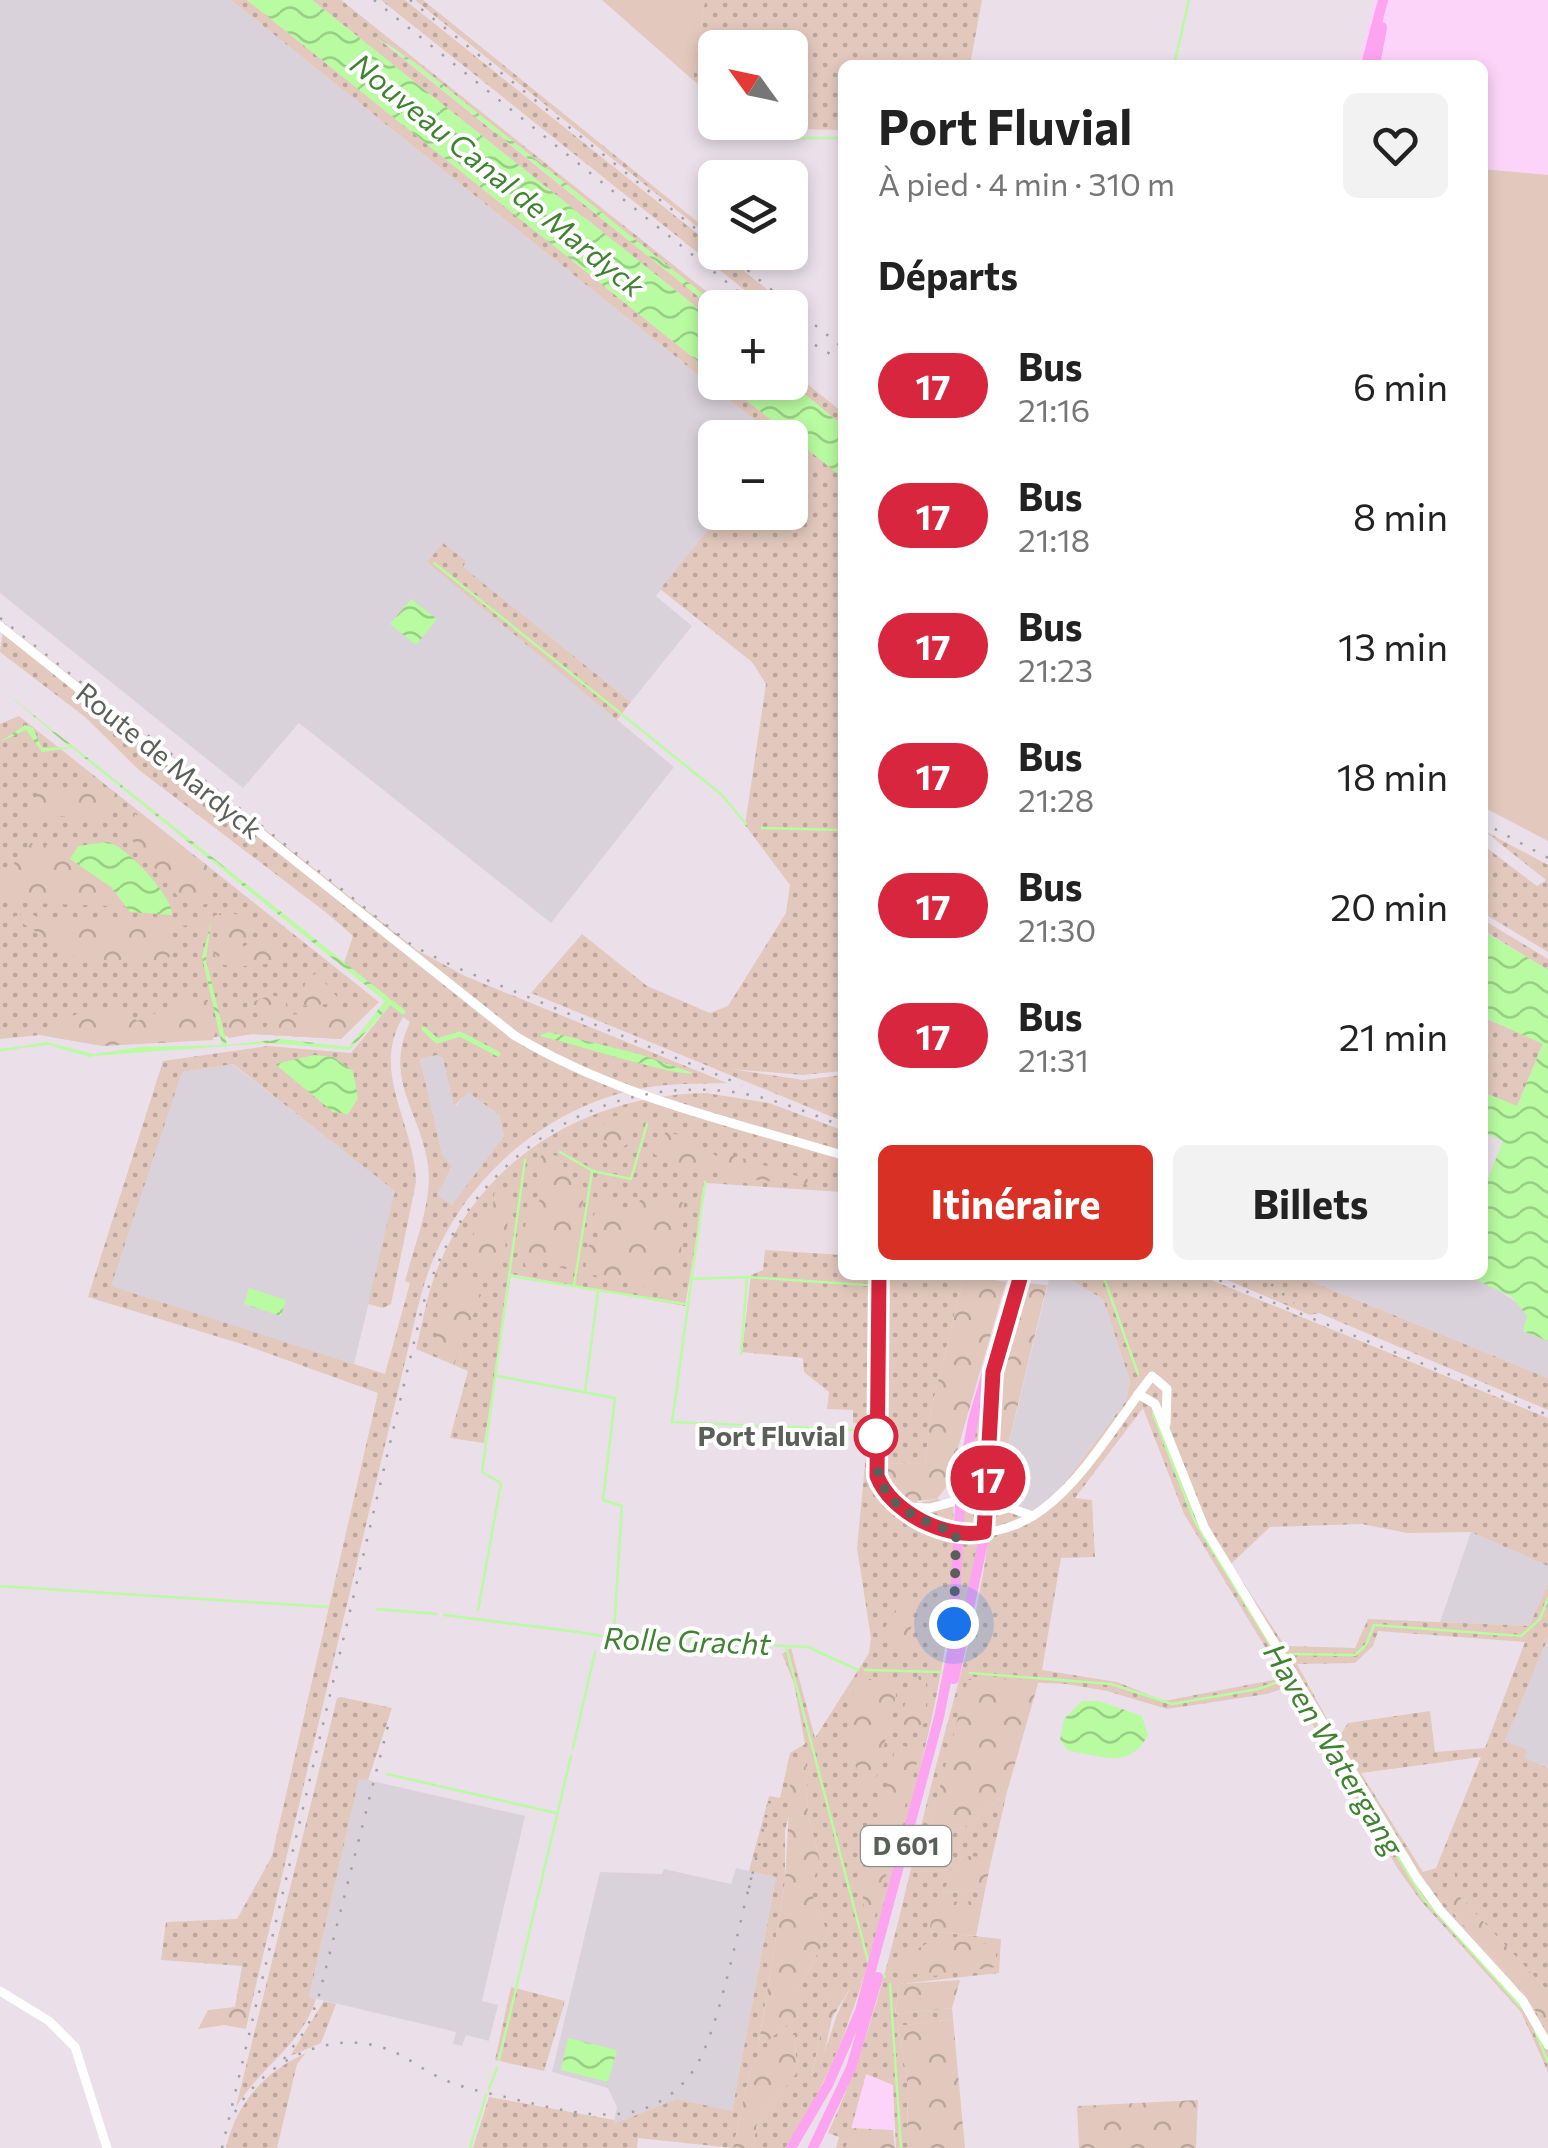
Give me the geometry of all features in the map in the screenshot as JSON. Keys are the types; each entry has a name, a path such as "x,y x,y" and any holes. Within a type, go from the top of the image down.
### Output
{"main road":[{"path":"1368,60 1386,0"},
{"path":"1375,60 1386,0"},
{"name":"Route de Mardyck","path":"0,626 338,896 475,1012 617,1088 838,1154"},
{"path":"879,1280 876,1467 882,1489 896,1504 956,1533 984,1532 1036,1516 1054,1504 1150,1379"},
{"name":"D 601","path":"791,2148 838,2064 877,1957 948,1680 959,1497 973,1420 1016,1280"},
{"name":"D 601","path":"813,2148 840,2095 864,2030 947,1710 984,1532 993,1372 1017,1280"},
{"path":"1150,1379 1156,1407 1204,1527 1417,1878 1440,1910 1527,2005 1548,2045"},
{"path":"1150,1379 1168,1389 1166,1426"},
{"path":"1138,1394 1156,1407"},
{"path":"945,1502 963,1475"},
{"path":"896,1504 922,1509 959,1497 988,1499 1016,1514 1036,1516"},
{"path":"0,1992 53,2023 78,2050 107,2148"}],"shaded area":[{"path":"0,0 231,0 698,374 698,400 730,400 755,420 698,420 698,530 708,530 656,596 692,626 631,702 462,567 466,562 428,562 674,767 551,923 299,723 243,788 0,593"},
{"path":"1374,0 1548,0 1548,175 1488,169 1488,60 1359,60"},
{"path":"437,1055 443,1059 456,1106 467,1091 499,1115 504,1136 453,1206 436,1196 452,1168 442,1154 420,1059"},
{"path":"232,1064 396,1191 354,1364 110,1287 181,1072"},
{"path":"1049,1280 1071,1280 1103,1299 1130,1381 1126,1401 1047,1506 1029,1510 1009,1504 1005,1500 1007,1489 998,1488"},
{"path":"1308,1280 1488,1283 1523,1307 1528,1316 1524,1331 1548,1341 1548,1378"},
{"path":"1471,1532 1548,1566 1548,1584 1529,1626 1440,1622"},
{"path":"1548,1638 1548,1768 1524,1758 1527,1751 1505,1741"},
{"path":"359,1778 525,1816 482,2001 498,2005 489,2041 466,2035 462,2046 453,2044 456,2032 309,1997"},
{"path":"736,1868 776,1877 732,2111 677,2099 613,2125 617,2107 608,2088 552,2072 600,1872 662,1874 664,1869 731,1884"},
{"path":"866,2074 893,2085 893,2130 851,2128"}],"green space":[{"path":"231,0 247,0 698,361 698,374"},
{"path":"312,0 341,0 705,290 698,290 418,65 375,36 698,296 698,308"},
{"path":"381,0 405,0 698,234 698,253"},
{"path":"415,0 423,0 698,222 698,227"},
{"path":"602,0 705,0 693,80"},
{"path":"705,0 982,0 971,60 838,60 838,130 808,129 808,30 700,30"},
{"path":"698,47 698,84 693,80"},
{"path":"1488,169 1548,175 1548,841 1488,810"},
{"path":"720,270 743,270 768,290 745,290"},
{"path":"808,385 838,409 838,422 808,397"},
{"path":"730,400 746,400 771,420 755,420"},
{"path":"808,450 838,474 838,1071 803,1075 731,1069 803,1080 838,1076 838,1119 531,993 582,934 647,986 710,1013 728,1006 786,913 790,885 745,825 766,684 752,662 660,589 708,530 808,530"},
{"path":"443,543 466,561 463,567 631,702 617,720 427,562"},
{"path":"4,623 417,950 465,976 727,1083 643,1088 573,1111 512,1152 486,1177 444,1237 418,1308 250,2010 235,2007 242,1966 161,1960 166,1922 237,1919 272,1856 378,1393 248,1346 88,1297 163,1061 268,1046 351,1053 391,1004 396,1005 344,963 353,936 139,770 85,717 0,652","holes":["403,1017 410,1022 400,1061 402,1078 424,1145 429,1179 405,1281 410,1283 385,1374 111,1286 182,1072 233,1064 395,1191 368,1304 383,1308 391,1304 416,1182 392,1078 394,1038","437,1055 443,1059 454,1106 468,1092 499,1115 504,1136 452,1205 437,1195 452,1167 442,1154 420,1059"]},
{"path":"19,716 379,1002 341,1039 253,1034 103,1046 40,1035 0,1039 0,724"},
{"path":"89,787 115,793 109,817 24,817 40,790"},
{"path":"135,814 174,840 187,862 192,855 205,864 213,881 210,903 194,907 180,899 128,835"},
{"path":"1488,833 1548,865 1548,952 1488,916 1488,849 1537,886 1546,880"},
{"path":"31,843 65,850 91,863 139,907 0,902 0,880"},
{"path":"226,911 244,917 254,929 253,935 216,958 209,943 216,937 229,939 223,929 212,928 214,916"},
{"path":"28,912 37,917 211,922 207,934 198,925 175,926 172,931 176,948 167,960 87,960 76,958 13,917"},
{"path":"1488,923 1548,959 1548,970 1488,933"},
{"path":"258,938 288,954 288,962 233,967 221,964 224,958"},
{"path":"317,973 342,1003 298,1006 307,978"},
{"path":"272,995 285,999 287,1010 282,1016 362,1006 366,1013 341,1039 253,1034 228,1038 225,1011 238,1009 265,1028 268,1024 247,1004"},
{"path":"208,1000 217,1028 213,1040 103,1046 51,1037 54,1024 84,1011 125,1008 137,1021 185,1001"},
{"path":"1488,1020 1543,1043 1517,1107 1488,1094"},
{"path":"706,1093 769,1103 838,1129 838,1192 706,1183 685,1306 511,1274 484,1443 450,1438 468,1371 416,1349 438,1267 458,1228 483,1193 545,1139 621,1105 663,1096"},
{"path":"617,1116 629,1120 633,1132 629,1144 617,1148 605,1144 601,1132 605,1120"},
{"path":"666,1132 692,1138 716,1156 733,1156 807,1178 809,1185 727,1177 711,1168 696,1170 671,1163 651,1151"},
{"path":"544,1152 560,1157 566,1172 583,1187 583,1234 576,1264 565,1269 543,1262 526,1268 521,1249 527,1217 541,1198 535,1164"},
{"path":"500,1190 510,1195 504,1260 490,1263 482,1277 467,1266 467,1252 479,1212 493,1206 494,1194"},
{"path":"610,1193 627,1212 643,1198 654,1207 674,1199 684,1203 679,1286 674,1292 585,1272 588,1246 601,1237 603,1227 601,1223 592,1231 591,1219"},
{"path":"765,1250 838,1255 838,1280 963,1280 931,1410 925,1463 883,1464 918,1503 937,1499 953,1503 952,1591 923,1758 856,2001 826,2077 785,2148 753,2148 757,2123 796,2073 795,2035 751,2066 733,2148 638,2138 637,2148 473,2148 489,2097 614,2120 614,2124 677,2099 732,2111 776,1877 749,1871 769,1796 780,1798 790,1753 805,1744 794,1683 782,1654 791,1648 815,1738 869,1653 871,1638 857,1548 866,1454 862,1424 853,1423 853,1410 827,1409 829,1392 804,1372 803,1358 742,1352 751,1275 763,1270","holes":["805,1755 808,1815 820,1861 809,1890 828,1934 799,1987 797,2018 758,2047 785,1882 785,1830","831,1989 849,1991 822,2058 811,2077"]},
{"path":"459,1276 481,1295 454,1365 433,1353 437,1331 451,1303 450,1283"},
{"path":"963,1280 1006,1282 947,1486 937,1499 907,1502 892,1491 883,1464 925,1463 931,1410"},
{"path":"1071,1280 1211,1280 1548,1418 1548,1566 1471,1532 1407,1533 1362,1524 1270,1527 1231,1564 1285,1646 1355,1648 1368,1619 1529,1626 1548,1584 1548,1638 1505,1741 1527,1750 1525,1758 1548,1768 1548,1991 1459,1896 1441,1898 1539,2015 1548,2035 1548,2072 1521,2012 1420,1900 1398,1869 1290,1686 1267,1694 1167,1709 1107,1691 1066,1684 969,1679 929,1829 932,1836 970,1825 1007,1792 992,1857 962,1857 943,1892 985,1890 983,1901 937,1903 929,1931 1001,1939 999,1973 899,1984 895,2014 952,2008 953,2019 898,2026 907,2079 908,2148 896,2148 893,2085 866,2074 846,2148 836,2148 839,2137 828,2133 876,2004 970,1637 985,1564 992,1490 998,1500 1029,1510 1047,1506 1126,1401 1130,1381 1103,1299","holes":["1143,1408 1184,1514 1284,1678 1164,1701 1117,1682 1042,1670 1061,1558 1095,1557 1092,1500 1075,1498","1378,1631 1525,1642 1485,1748 1435,1752 1430,1711 1348,1723 1338,1739 1297,1664 1355,1663 1373,1646","1481,1757 1436,1868 1423,1872 1361,1773"]},
{"path":"1227,1280 1308,1280 1548,1378 1548,1410 1319,1313 1310,1315"},
{"path":"1024,1283 1047,1285 998,1487 1008,1489 1005,1500 999,1500 992,1490 997,1378"},
{"path":"986,1390 979,1544 956,1643 966,1483"},
{"path":"901,1601 915,1605 907,1652 878,1639"},
{"path":"912,1678 926,1678 926,1723 902,1731 899,1726"},
{"path":"861,1679 900,1679 874,1787 864,1792 851,1749 848,1720"},
{"path":"968,1679 1039,1680 1007,1792 970,1825 932,1836 929,1829"},
{"path":"337,1698 392,1708 368,1780 359,1779 309,1997 316,1999 301,2030 236,2107"},
{"path":"901,1745 920,1751 872,1927 865,1923 862,1886 895,1750"},
{"path":"805,1754 808,1815 820,1861 810,1890 828,1934 799,1987 804,1994 797,2018 758,2048 785,1882 791,1772 794,1759"},
{"path":"962,1856 992,1857 985,1890 943,1892"},
{"path":"1454,1870 1459,1896 1548,1991 1548,2035 1539,2015 1441,1898"},
{"path":"983,1901 976,1936 929,1931 936,1902"},
{"path":"933,1940 996,1944 996,1967 932,1976 901,1972 903,1957"},
{"path":"960,1980 952,2008 895,2014 899,1984"},
{"path":"511,1987 565,2001 544,2071 495,2060"},
{"path":"831,1988 849,1990 832,2018 823,2060 811,2078"},
{"path":"324,2001 336,2004 321,2043 290,2056"},
{"path":"208,2010 250,2010 246,2029 224,2025 198,2029"},
{"path":"953,2019 965,2148 908,2148 907,2079 898,2026"},
{"path":"795,2035 796,2074 757,2123 753,2148 733,2148 751,2066 788,2036"},
{"path":"306,2053 297,2064 277,2148 226,2148 237,2117 254,2091 277,2070"},
{"path":"1198,2100 1196,2148 1079,2148 1077,2106"},
{"path":"851,2128 893,2130 895,2148 846,2148"}],"water":[{"name":"Nouveau Canal de Mardyck","path":"247,0 312,0 698,308 698,361"},
{"path":"375,35 418,65 698,290 698,296"},
{"path":"808,397 838,422 838,474 808,450 808,420 771,420 746,400 808,400"},
{"path":"411,599 437,619 416,645 390,624"},
{"path":"0,688 388,997 395,1008 390,1005 350,1050 270,1043 92,1056 50,1045 0,1050 46,1042 93,1054 140,1047 222,1045 202,957 211,922 206,960 227,1045 282,1039 349,1047 385,1001 72,748 42,752 26,730 0,742 25,725 33,728 42,748 70,747"},
{"path":"107,842 125,852 147,873 166,897 172,915 130,912 111,887 70,859 78,846"},
{"path":"1488,934 1548,970 1548,1341 1523,1331 1527,1316 1512,1297 1476,1280 1488,1280 1488,1178 1503,1141 1488,1134 1488,1094 1517,1106 1543,1044 1488,1019"},
{"path":"549,1032 639,1054 693,1073 666,1070 538,1036"},
{"path":"314,1055 333,1057 353,1071 358,1098 348,1114 333,1112 275,1064"},
{"path":"249,1288 286,1300 281,1316 244,1304"},
{"path":"1082,1701 1099,1701 1142,1716 1148,1735 1141,1746 1123,1757 1068,1751 1060,1740 1064,1719"},
{"path":"568,2038 617,2050 608,2082 561,2070"}],"waterway":[{"path":"1175,60 1189,0"},
{"path":"808,138 838,138"},
{"path":"434,563 722,795 746,824"},
{"path":"762,828 838,830"},
{"path":"392,1003 403,1012"},
{"path":"424,1029 437,1041 460,1034 498,1054"},
{"path":"56,1046 91,1056"},
{"path":"0,1050 18,1048"},
{"path":"560,1152 593,1171 631,1179 647,1124"},
{"path":"478,1610 501,1483 482,1472 525,1160"},
{"path":"574,1286 592,1172"},
{"path":"705,1182 672,1422 860,1430"},
{"path":"510,1276 685,1304"},
{"path":"691,1279 747,1277 867,1285"},
{"path":"741,1354 747,1278"},
{"name":"Haven Watergang","path":"1105,1280 1138,1374"},
{"path":"585,1392 598,1291"},
{"path":"497,1376 615,1398 603,1500 622,1506 614,1630"},
{"name":"Haven Watergang","path":"1153,1413 1195,1522 1282,1664"},
{"name":"Rolle Gracht","path":"0,1586 328,1607"},
{"path":"1288,1654 1355,1655 1366,1645 1374,1625 1521,1636 1540,1619 1548,1598"},
{"name":"Rolle Gracht","path":"377,1609 437,1614"},
{"name":"Rolle Gracht","path":"444,1615 578,1632 626,1640 637,1646 693,1639 786,1646 868,1961"},
{"path":"787,1646 808,1647 858,1670"},
{"path":"573,1748 595,1652"},
{"path":"865,1670 942,1672"},
{"path":"970,1673 1111,1684 1172,1704 1258,1689 1291,1678"},
{"name":"Haven Watergang","path":"1297,1688 1422,1897 1521,2007"},
{"path":"499,2060 571,1756"},
{"path":"387,1774 556,1813"},
{"name":"Rolle Gracht","path":"890,1984 901,2148"},
{"name":"Haven Watergang","path":"1535,2031 1548,2062"},
{"path":"489,2089 497,2068"},
{"path":"470,2148 486,2095"}],"railway":[{"path":"374,0 736,290"},
{"path":"410,0 698,230"},
{"path":"747,270 838,344"},
{"path":"808,341 838,359"},
{"path":"0,618 413,946 742,1085"},
{"path":"1488,825 1548,858"},
{"path":"222,2148 422,1309 440,1259 466,1214 498,1174 537,1141 580,1116 628,1098 679,1090 733,1092 775,1101 838,1124"},
{"path":"1218,1280 1548,1415"},
{"path":"1266,1280 1294,1303"},
{"path":"284,2059 307,2028 318,1999 389,1722"},
{"path":"749,1888 770,1800"},
{"path":"235,2112 262,2078 280,2065 299,2054 341,2043 384,2048 454,2083 566,2111 612,2114 656,2104 675,2091 702,2054 719,2006 752,1875"}],"bus line":[{"name":"17","path":"879,1280 877,1476 886,1495 902,1509 964,1535 984,1532 993,1372 1019,1280"}],"place":[{"name":"Port Fluvial","path":"876,1436"}],"route":[{"path":"876,1436 877,1476 888,1498 907,1512 956,1533 954,1624"}]}
